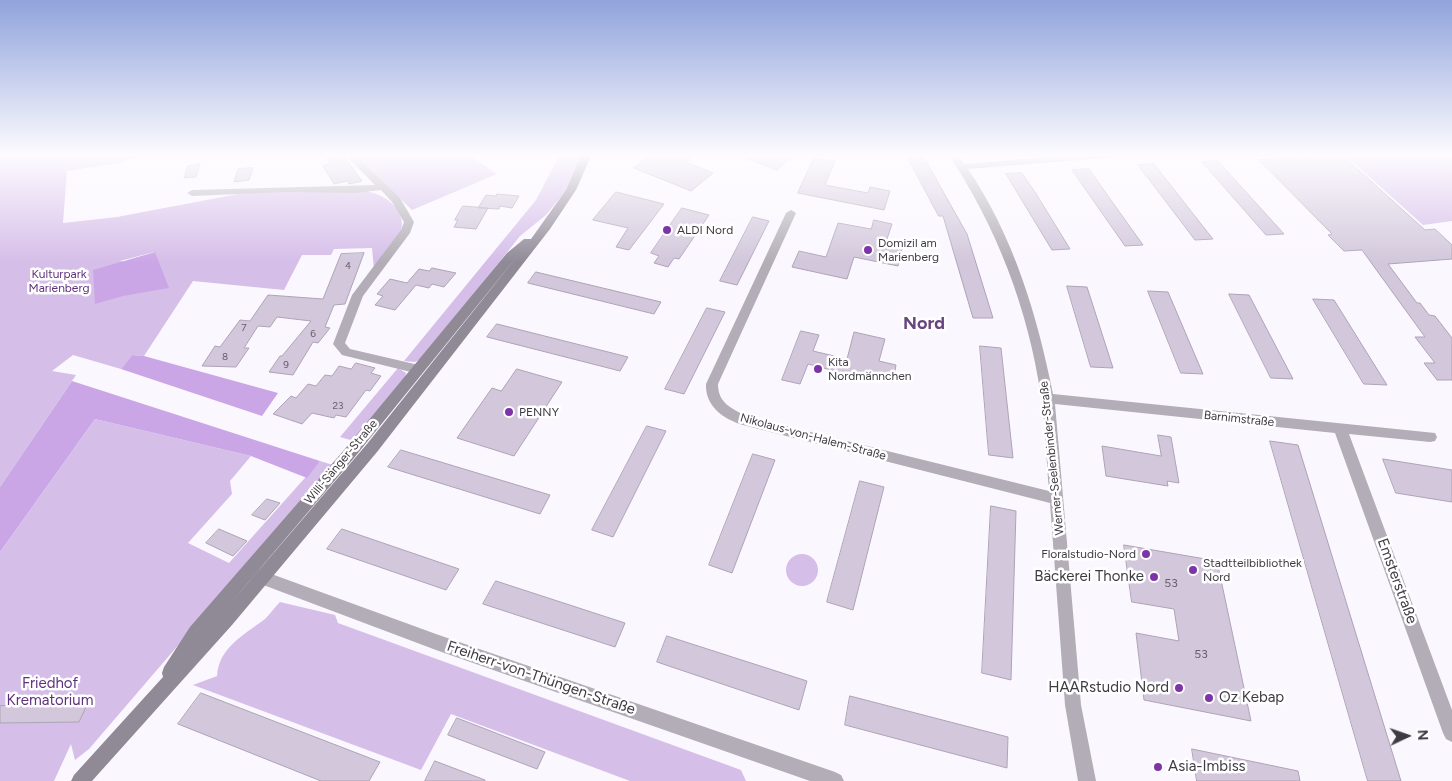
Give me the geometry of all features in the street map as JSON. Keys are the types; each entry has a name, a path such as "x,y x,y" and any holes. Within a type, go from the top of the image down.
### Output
{"main road":[{"name":"Willi-Sänger-Straße","path":"80,781 149,706 196,632 255,574 372,448 546,227 571,190"},
{"name":"Willi-Sänger-Straße","path":"255,574 511,255 546,227"}],"street":[{"path":"192,193 251,190"},
{"path":"387,190 396,200 409,222 406,231 358,295 339,344 346,352 419,368"},
{"name":"Werner-Seelenbinder-Straße","path":"976,190 993,220 1012,265 1034,332 1048,398 1073,705 1087,781"},
{"name":"Nikolaus-von-Halem-Straße","path":"791,214 712,384 713,400 722,409 743,420 760,425 1057,499"},
{"name":"Barnimstraße","path":"1048,398 1430,437"},
{"name":"Emsterstraße","path":"1340,429 1452,733"},
{"name":"Freiherr-von-Thüngen-Straße","path":"255,574 436,642 835,781"}],"green space":[{"name":"Kulturpark Marienberg","path":"0,190 66,190 63,223 117,217 238,194 282,191 372,192 392,203 397,209 402,223 401,231 374,269 372,248 334,249 331,255 302,255 284,290 193,281 144,356 132,355 121,369 73,355 52,371 76,375 0,487","holes":["154,252 160,269 120,261"]},
{"path":"392,190 458,190 412,210"},
{"path":"541,190 566,190 546,215 520,236 424,357 415,362 404,361 536,200"},
{"path":"1385,190 1452,190 1452,221 1423,225"},
{"path":"398,368 406,373 405,379 354,441 340,437"},
{"name":"Friedhof Krematorium","path":"95,419 251,456 230,481 232,494 188,543 229,563 320,461 333,465 89,749 75,760 71,744 54,781 0,781 0,552"},
{"path":"802,554 814,558 818,570 814,582 802,586 790,582 786,570 790,558"},
{"path":"280,602 335,615 338,623 741,770 746,781 630,781 451,714 421,770 193,685 217,676 222,657 228,649 241,636 265,619"}],"shaded area":[{"path":"155,252 169,288 123,296 95,304 93,270"},
{"path":"132,355 144,356 278,393 262,416 121,369"},
{"path":"72,381 320,461 307,478 251,456 95,419 0,552 0,487"}],"building":[{"path":"799,190 854,190 868,193 869,190 890,191 884,210 798,193"},
{"path":"925,190 943,190 967,234 993,318 973,318 943,216 939,216"},
{"path":"1016,190 1034,190 1070,249 1052,250"},
{"path":"1086,190 1104,190 1143,245 1125,246"},
{"path":"1157,190 1175,190 1213,239 1195,240"},
{"path":"1227,190 1245,190 1284,234 1266,235"},
{"path":"1289,190 1381,190 1425,230 1435,229 1452,245 1452,259 1388,264 1417,303 1420,303 1429,315 1435,316 1452,338 1452,380 1437,380 1424,363 1435,363 1415,337 1425,337 1362,250 1344,251 1328,235 1332,234"},
{"path":"616,192 664,204 629,250 616,247 628,228 593,220"},
{"path":"497,194 519,196 512,208 500,206 499,209 478,208 486,195 496,196"},
{"path":"463,206 488,208 476,229 454,227 458,220 455,220"},
{"path":"682,208 709,215 679,259 674,258 668,267 654,263 659,256 651,253"},
{"path":"753,217 769,221 737,285 720,281"},
{"name":"Domizil am Marienberg","path":"874,220 892,224 885,245 902,249 898,266 854,257 847,279 792,267 799,251 826,257 838,223 871,229"},
{"path":"364,253 345,304 334,305 325,327 330,328 318,343 313,342 293,375 269,372 280,356 311,321 277,317 270,327 258,326 244,348 249,348 236,367 202,366 215,346 220,347 240,320 250,321 268,295 323,299 341,254"},
{"path":"432,268 456,273 444,287 432,284 429,288 416,285 395,310 375,305 383,296 377,294 390,279 407,283 419,269 429,271"},
{"path":"536,272 661,302 654,314 528,283"},
{"path":"1067,286 1087,287 1113,368 1091,367"},
{"path":"1148,291 1168,292 1203,374 1181,373"},
{"path":"1229,294 1249,295 1293,379 1271,378"},
{"path":"1313,299 1334,300 1387,385 1364,384"},
{"path":"707,308 725,312 684,394 665,389"},
{"path":"497,324 628,357 620,371 487,337"},
{"path":"801,331 819,335 813,351 847,359 854,332 885,339 879,361 896,365 893,382 867,375 866,379 808,364 800,384 782,380"},
{"path":"980,346 1001,348 1013,458 989,455"},
{"path":"356,363 375,368 371,373 381,376 370,391 366,390 346,417 336,415 334,418 312,413 302,424 273,414 291,396 296,398 308,384 316,386 325,375 332,376 339,366 351,369"},
{"name":"PENNY","path":"517,369 562,382 514,456 457,438 492,388 501,391"},
{"path":"647,426 666,431 613,537 592,530"},
{"path":"1158,435 1171,437 1179,483 1167,481 1168,486 1106,476 1102,446 1161,456"},
{"path":"1270,441 1298,445 1401,781 1368,781"},
{"path":"401,450 550,495 540,514 388,467"},
{"path":"753,454 775,460 732,573 709,565"},
{"path":"1383,459 1452,470 1452,502 1396,493"},
{"path":"860,481 884,487 853,610 827,602"},
{"path":"267,499 280,503 265,520 252,515"},
{"path":"991,506 1016,511 1011,680 982,673"},
{"path":"219,529 247,541 233,556 206,543"},
{"path":"342,529 459,569 446,590 327,549"},
{"path":"1124,545 1217,561 1251,721 1144,700 1136,633 1179,641 1174,609 1132,602"},
{"path":"496,581 625,623 615,647 483,604"},
{"path":"667,636 807,681 799,710 657,662"},
{"path":"201,693 380,762 369,781 321,781 178,724"},
{"path":"850,696 1008,737 1007,768 845,725"},
{"path":"87,705 79,722 0,723 0,706"},
{"path":"457,718 545,752 537,769 448,735"},
{"path":"1192,749 1298,771 1300,781 1197,781"},
{"path":"435,761 485,780 485,781 425,781"}],"place":[{"name":"ALDI Nord","path":"667,230"},
{"name":"Domizil am Marienberg","path":"868,250"},
{"name":"Kita Nordmännchen","path":"818,369"},
{"name":"PENNY","path":"509,412"},
{"name":"Floralstudio-Nord","path":"1146,554"},
{"name":"Stadtteilbibliothek Nord","path":"1193,570"},
{"name":"Bäckerei Thonke","path":"1154,577"},
{"name":"HAARstudio Nord","path":"1179,688"},
{"name":"Oz Kebap","path":"1209,698"},
{"name":"Asia-Imbiss","path":"1158,767"}],"district":[{"name":"Nord","path":"924,324"}]}
